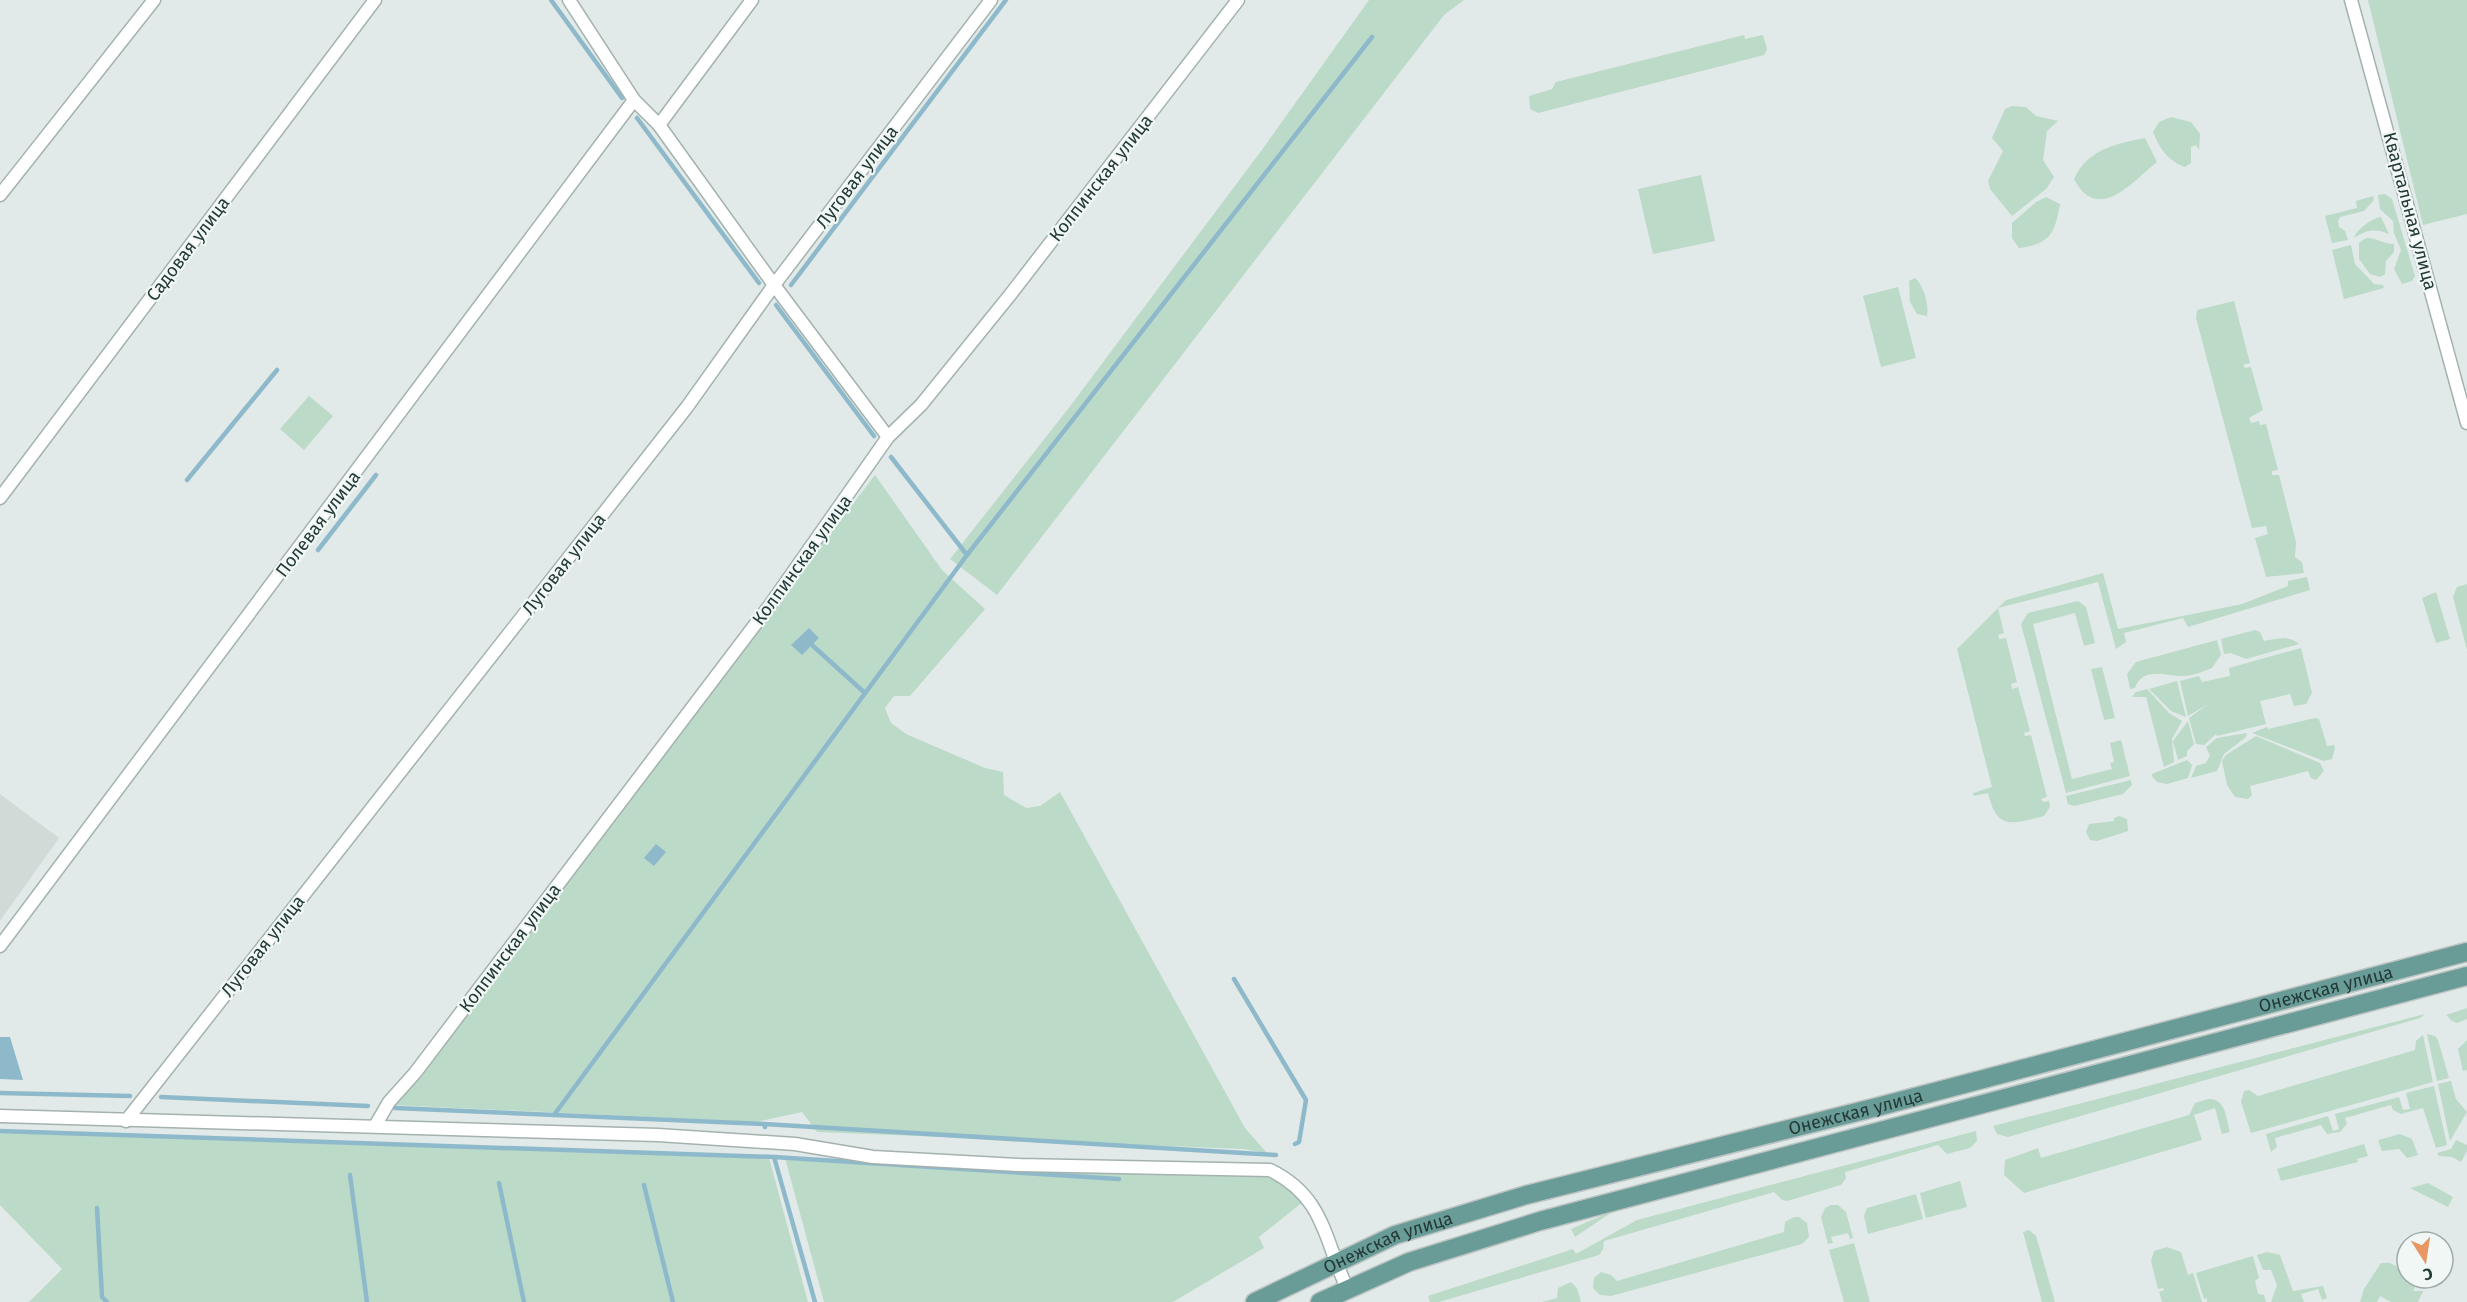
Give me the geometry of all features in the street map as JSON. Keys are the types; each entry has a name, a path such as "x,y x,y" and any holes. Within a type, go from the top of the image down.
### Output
{"main road":[{"name":"Онежская улица","path":"1255,1302 1335,1262 1395,1236 1526,1195 1877,1107 2467,952"},
{"name":"Онежская улица","path":"1320,1302 1347,1288 1409,1263 1540,1221 2467,976"}],"street":[{"path":"0,195 154,0"},
{"name":"Садовая улица","path":"0,498 375,0"},
{"path":"569,0 634,100 660,125 774,285 888,437"},
{"path":"660,125 752,0"},
{"name":"Луговая улица","path":"126,1121 687,407 774,285 991,0"},
{"name":"Колпинская улица","path":"375,1126 389,1102 415,1073 770,605 888,437 921,405 1010,295 1238,0"},
{"name":"Квартальная улица","path":"2351,0 2467,423"},
{"name":"Полевая улица","path":"0,946 634,100"},
{"path":"0,1116 658,1135 795,1144 873,1157 1020,1165 1270,1170 1286,1178 1317,1210 1331,1242 1335,1262 1347,1288"}],"shaded area":[{"path":"0,794 59,838 0,921"}],"green space":[{"path":"1369,0 1464,0 1444,15 997,595 950,559 1068,409 1264,147"},
{"path":"2368,0 2467,0 2467,214 2423,225"},
{"path":"1744,35 1745,39 1763,35 1767,49 1764,55 1538,113 1530,109 1529,96 1552,89 1556,82"},
{"path":"2012,106 2026,107 2036,116 2058,121 2047,131 2043,160 2054,177 2046,189 2012,216 1990,189 1988,181 2003,151 1992,138 2005,109"},
{"path":"2171,117 2191,122 2200,134 2199,150 2196,145 2191,147 2191,163 2185,167 2173,161 2165,153 2153,132 2159,122"},
{"path":"2145,138 2157,162 2116,195 2104,199 2094,198 2083,192 2074,179 2080,169 2095,154 2113,146"},
{"path":"1701,175 1715,241 1653,254 1638,189"},
{"path":"2385,194 2392,199 2415,276 2412,281 2402,284 2394,269 2401,250 2394,233 2393,221 2380,209 2378,195"},
{"path":"2373,196 2374,200 2364,211 2340,217 2339,227 2345,231 2348,240 2332,243 2325,216 2357,208 2356,201"},
{"path":"2046,197 2060,204 2053,230 2038,244 2019,248 2012,238 2012,223 2036,202"},
{"path":"2381,217 2389,234 2371,231 2354,238 2365,225"},
{"path":"2366,238 2394,244 2394,252 2386,261 2385,274 2380,277 2370,274 2359,259 2359,243"},
{"path":"2351,245 2355,264 2374,284 2383,285 2384,288 2344,299 2332,250"},
{"path":"1915,278 1925,296 1927,316 1917,314 1910,302 1909,281"},
{"path":"1898,287 1916,358 1881,367 1863,296"},
{"path":"2234,301 2250,363 2243,365 2245,368 2251,367 2263,410 2249,418 2251,423 2259,421 2260,425 2266,424 2278,470 2272,471 2272,475 2279,475 2296,542 2295,557 2302,562 2304,573 2266,577 2255,538 2268,534 2266,526 2252,528 2196,318 2197,310"},
{"path":"309,396 333,416 304,450 280,429"},
{"path":"875,475 942,570 985,609 910,696 894,696 885,708 891,723 906,734 985,768 1003,772 1004,795 1026,808 1040,806 1060,792 1245,1128 1267,1153 1243,1149 817,1132 802,1112 756,1122 394,1105"},
{"path":"2103,573 2118,629 2242,604 2288,586 2288,581 2307,577 2310,590 2188,627 2183,618 2124,633 2126,642 2116,649 2098,582 1998,608 2006,600"},
{"path":"2467,584 2467,650 2453,597 2457,587"},
{"path":"2436,592 2450,639 2436,643 2422,598"},
{"path":"2078,601 2086,607 2095,643 2084,646 2075,613 2033,624 2072,779 2112,769 2110,763 2114,762 2110,743 2121,740 2130,776 2066,793 2021,624 2028,613"},
{"path":"1998,608 2004,633 1998,635 1999,639 2006,638 2017,682 2011,684 2012,689 2018,687 2030,731 2024,733 2025,736 2031,735 2047,797 2041,799 2043,802 2049,801 2050,807 2044,816 2007,822 1996,814 1988,793 1974,796 1973,793 1992,787 1957,649"},
{"path":"2255,630 2260,632 2264,641 2287,639 2299,644 2246,659 2231,653 2224,654 2221,639"},
{"path":"2217,640 2221,655 2212,668 2187,676 2150,674 2139,681 2135,688 2130,689 2127,674 2136,662"},
{"path":"2301,648 2312,693 2306,704 2294,706 2290,694 2260,701 2266,724 2217,736 2216,734 2204,745 2196,744 2189,718 2208,704 2188,716 2180,681 2199,676 2202,682 2230,676 2229,668"},
{"path":"2102,667 2115,718 2104,720 2091,669"},
{"path":"2177,681 2186,717 2171,711 2149,689"},
{"path":"2147,689 2169,713 2182,721 2172,739 2174,762 2164,767 2146,697 2132,697 2136,692"},
{"path":"2319,719 2327,746 2334,745 2332,759 2324,761 2252,733 2267,727 2268,729"},
{"path":"2188,721 2194,744 2187,751 2187,756 2178,760 2173,741"},
{"path":"2247,733 2246,737 2224,754 2217,771 2191,778 2196,766 2206,763 2210,756 2206,747 2217,738"},
{"path":"2256,736 2320,763 2324,771 2316,780 2311,778 2308,771 2250,786 2252,795 2248,799 2235,797 2227,785 2222,761 2226,755"},
{"path":"2187,760 2192,765 2188,778 2167,784 2157,782 2152,776 2152,774"},
{"path":"2131,780 2132,785 2123,794 2074,806 2068,804 2066,796"},
{"path":"2119,816 2127,819 2128,831 2097,841 2090,840 2086,832 2089,824 2114,821 2114,818"},
{"path":"2467,1008 2467,1019 2457,1023 2446,1015"},
{"path":"2425,1014 2420,1018 2008,1137 1997,1134 1993,1126"},
{"path":"2427,1034 2435,1036 2438,1040 2449,1078 2437,1081"},
{"path":"2423,1035 2433,1082 2251,1133 2241,1102 2244,1091 2249,1090 2258,1096 2415,1050 2416,1041"},
{"path":"2467,1040 2467,1070 2463,1071 2458,1049"},
{"path":"2451,1081 2456,1099 2467,1112 2450,1141 2438,1084"},
{"path":"2434,1086 2447,1145 2436,1148 2423,1108 2401,1114 2393,1110 2391,1105 2345,1118 2347,1124 2340,1132 2327,1134 2321,1125 2275,1138 2277,1147 2271,1152 2266,1134 2328,1116 2333,1131 2339,1129 2335,1114 2399,1097 2403,1110 2410,1109 2406,1093"},
{"path":"2208,1099 2222,1105 2230,1132 2222,1134 2215,1108 2194,1115 2202,1140 2024,1193 2004,1175 2005,1160 2038,1148 2041,1158 2189,1115 2195,1103"},
{"path":"0,1131 769,1158 808,1302 29,1302 62,1269 0,1205"},
{"path":"1976,1131 1977,1141 1970,1148 1947,1154 1938,1145 1845,1172 1846,1178 1841,1185 1787,1201 1782,1200 1774,1192 1604,1241 1599,1255 1439,1302 1430,1302 1428,1296 1573,1249 1576,1254 1637,1220"},
{"path":"2400,1134 2412,1139 2418,1155 2407,1158 2399,1149 2382,1151 2378,1140"},
{"path":"2456,1140 2467,1145 2467,1151 2461,1162 2452,1157 2439,1156 2437,1153 2451,1149"},
{"path":"2364,1144 2368,1156 2357,1159 2358,1162 2281,1181 2277,1169"},
{"path":"785,1158 1025,1169 1276,1176 1304,1201 1259,1237 1264,1248 1173,1302 824,1302"},
{"path":"1960,1181 1967,1207 1926,1218 1920,1193"},
{"path":"2428,1183 2453,1197 2448,1207 2410,1188"},
{"path":"1916,1194 1923,1219 1868,1234 1864,1216 1867,1208"},
{"path":"1838,1205 1846,1212 1853,1238 1850,1239 1848,1233 1831,1237 1833,1243 1828,1244 1821,1217 1825,1208"},
{"path":"1615,1210 1575,1237 1571,1229"},
{"path":"1799,1217 1807,1223 1809,1237 1802,1244 1611,1296 1600,1295 1593,1288 1594,1278 1601,1272 1611,1275 1617,1281 1784,1232 1785,1222"},
{"path":"2029,1230 2036,1236 2055,1302 2042,1302 2023,1232"},
{"path":"1854,1243 1870,1302 1844,1302 1829,1250"},
{"path":"2167,1247 2181,1252 2188,1275 2193,1273 2202,1302 2162,1302 2159,1292 2164,1290 2163,1288 2158,1289 2151,1261 2154,1251"},
{"path":"2267,1252 2280,1255 2293,1291 2323,1286 2327,1298 2322,1300 2318,1289 2301,1294 2304,1302 2271,1302 2277,1285 2271,1270 2263,1270 2257,1255"},
{"path":"2253,1256 2259,1278 2255,1281 2258,1294 2264,1295 2266,1302 2207,1302 2207,1298 2204,1299 2196,1273"},
{"path":"2381,1263 2390,1263 2395,1266 2395,1290 2423,1291 2418,1302 2391,1302 2380,1296 2377,1302 2360,1302 2364,1289"},
{"path":"1571,1282 1577,1288 1581,1302 1542,1302 1557,1298 1558,1288"}],"water":[{"path":"809,628 819,638 802,655 791,645"},
{"path":"656,844 666,852 654,866 644,858"},
{"path":"0,1037 10,1037 23,1080 0,1079"}],"waterway":[{"path":"551,0 622,98"},
{"path":"791,285 1006,0"},
{"path":"554,1115 967,555 1372,37"},
{"path":"637,118 759,283"},
{"path":"776,305 874,436"},
{"path":"187,480 277,370"},
{"path":"891,457 967,555"},
{"path":"318,550 376,475"},
{"path":"812,645 865,693"},
{"path":"1234,979 1306,1100 1299,1142 1295,1144"},
{"path":"0,1093 130,1096"},
{"path":"161,1097 368,1106"},
{"path":"395,1108 764,1124 765,1127"},
{"path":"764,1124 1276,1155"},
{"path":"0,1131 774,1157 1119,1179"},
{"path":"774,1157 815,1302"},
{"path":"350,1175 367,1302"},
{"path":"499,1183 524,1302"},
{"path":"644,1185 673,1302"},
{"path":"97,1208 102,1297 107,1302"}]}
